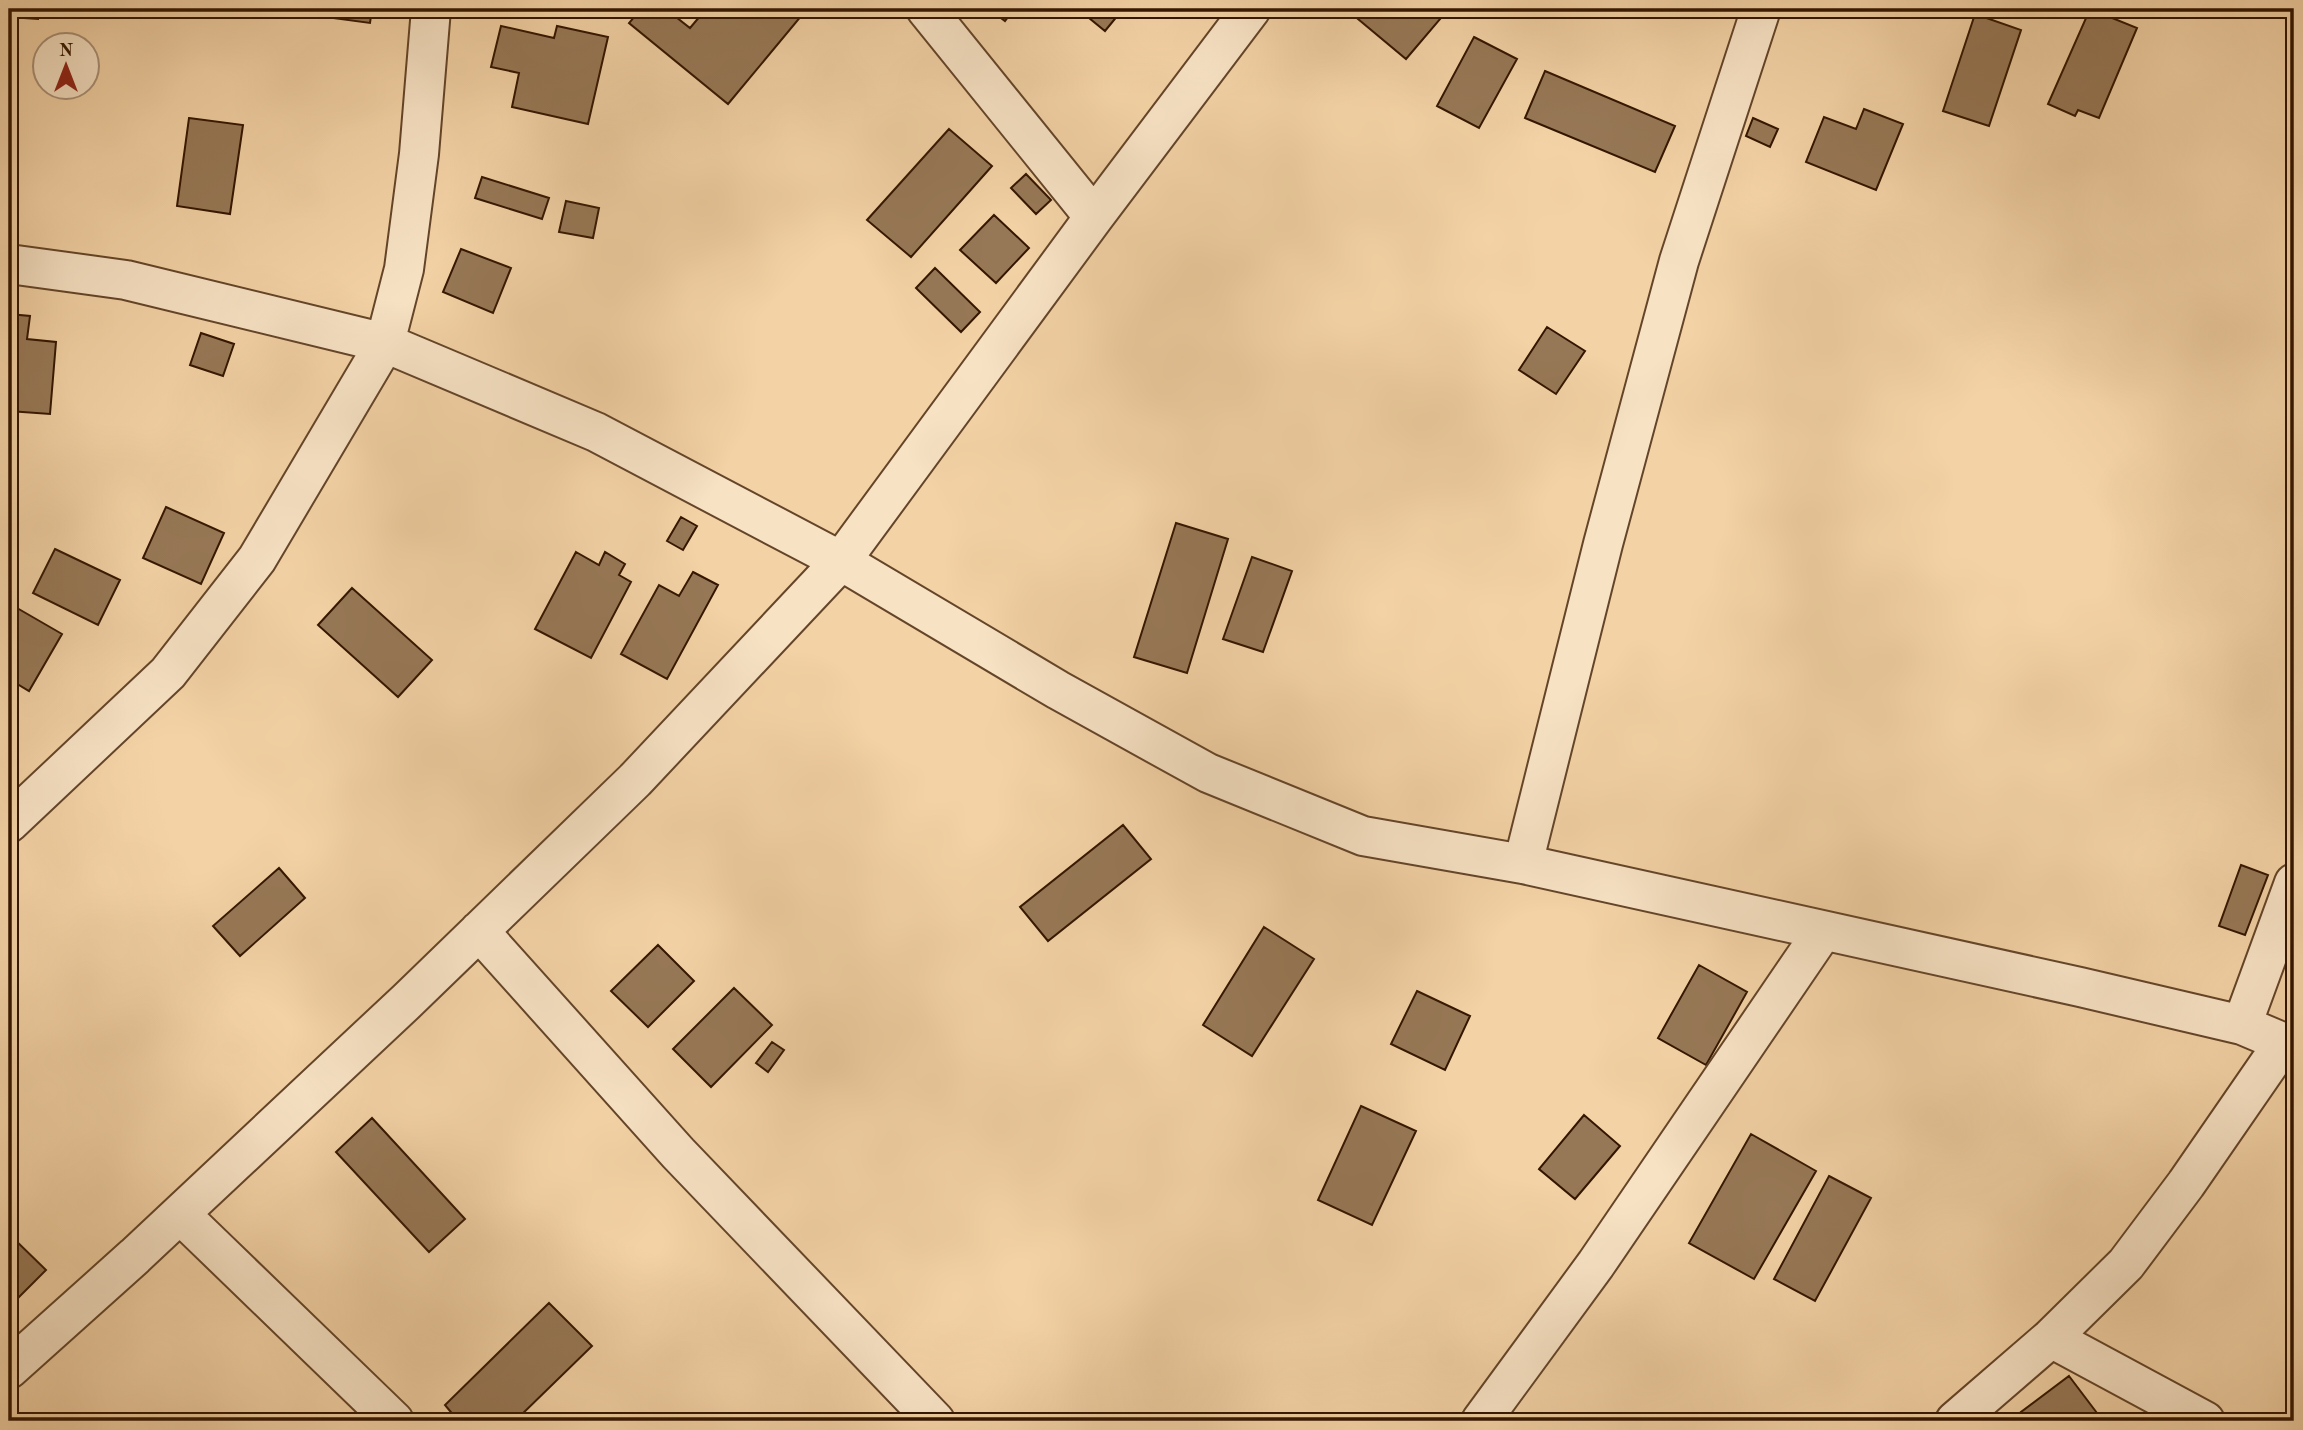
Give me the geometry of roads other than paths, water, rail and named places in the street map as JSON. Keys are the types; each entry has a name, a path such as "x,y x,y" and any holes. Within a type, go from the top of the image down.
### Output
{"street":[{"path":"9,823 168,673 257,559 386,343 406,256 419,154 431,9"},
{"path":"926,9 1094,218"},
{"path":"9,1368 180,1214 635,780 841,561 1251,9"},
{"path":"1523,864 1603,544 1679,261 1761,9"},
{"path":"9,264 126,280 386,343 596,432 841,561 1058,690 1208,773 1363,836 1523,864 2080,986 2242,1025 2289,1044 2126,1264 2051,1338 1955,1421"},
{"path":"2242,1025 2294,883"},
{"path":"479,931 678,1153 935,1421"},
{"path":"1481,1421 1596,1264 1823,931"},
{"path":"180,1214 394,1421"},
{"path":"2051,1338 2205,1421"}]}
